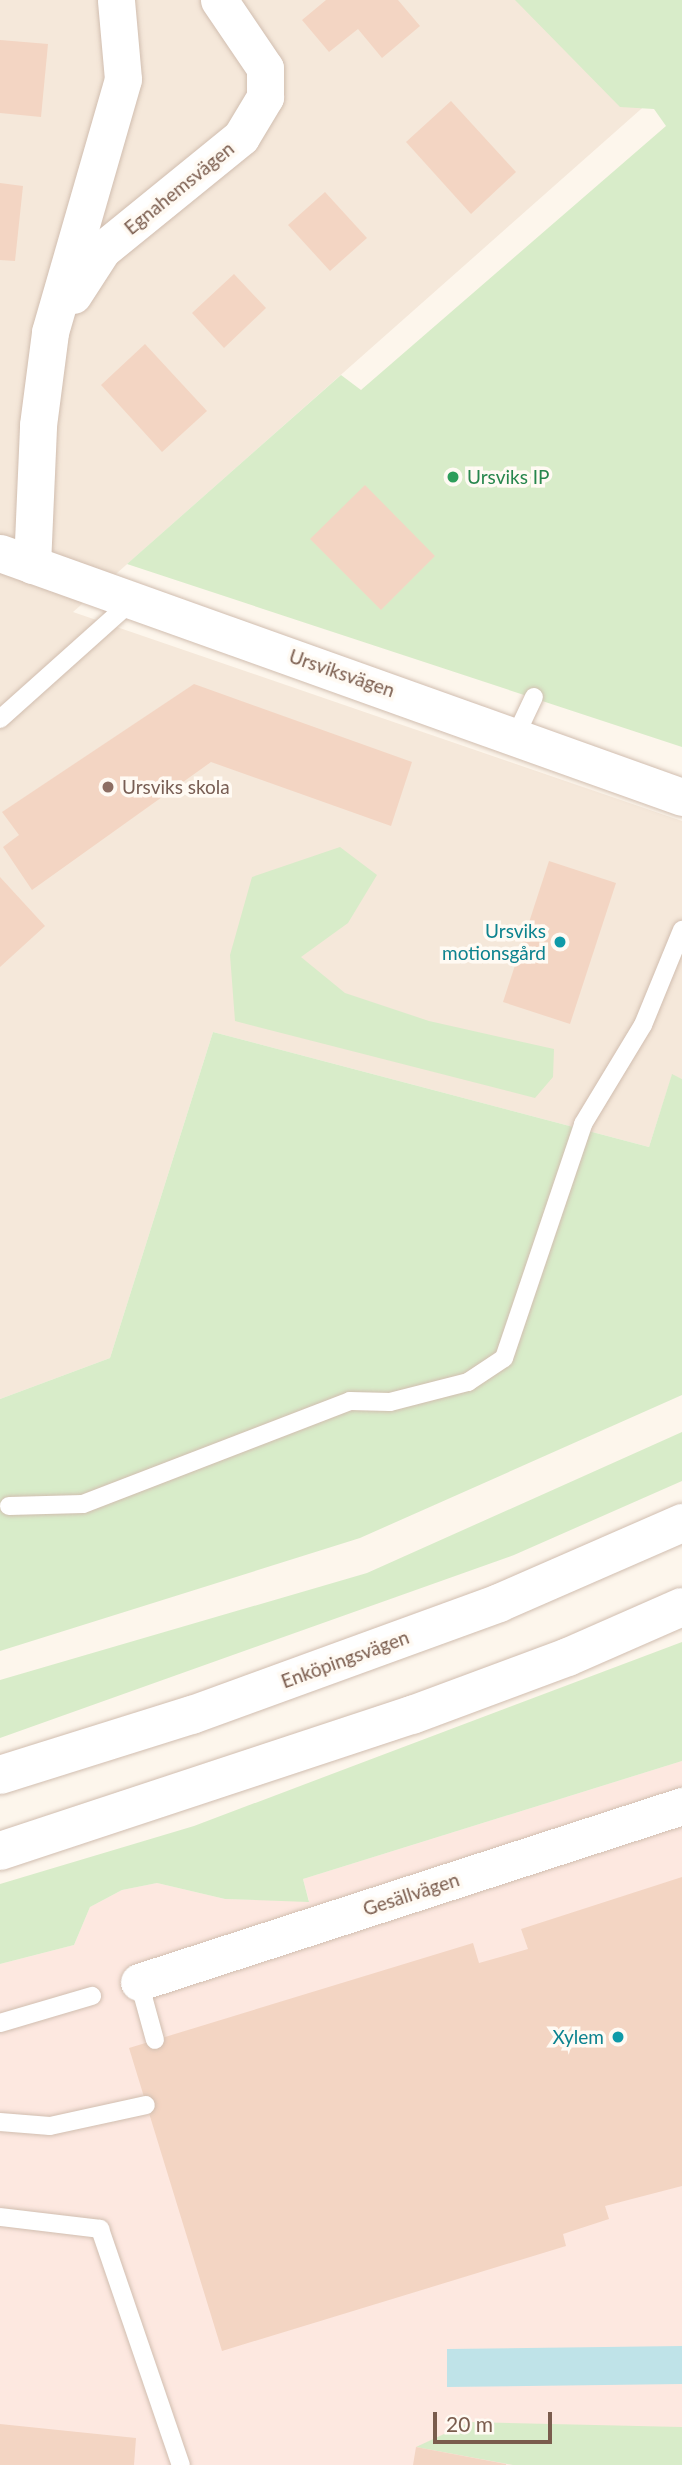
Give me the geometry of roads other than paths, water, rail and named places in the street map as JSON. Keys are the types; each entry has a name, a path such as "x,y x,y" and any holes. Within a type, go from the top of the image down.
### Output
{"main road":[{"name":"Enköpingsvägen","path":"0,1774 192,1715 486,1608 682,1523"},
{"path":"0,1852 235,1777 412,1715 568,1657 682,1607"}],"street":[{"name":"Egnahemsvägen","path":"16,559 50,332 122,79 116,0"},
{"name":"Egnahemsvägen","path":"50,332 102,250 241,137 265,97 265,68 219,0"},
{"name":"Ursviksvägen","path":"16,559 516,735 682,797"},
{"name":"Gesällvägen","path":"139,1982 682,1806"}],"lane":[{"path":"0,719 133,600"},
{"path":"516,735 534,697"},
{"path":"9,1506 83,1504 351,1401 390,1402 468,1382 504,1359 583,1124 643,1025 682,930"},
{"path":"139,1982 155,2040"},
{"path":"0,2023 92,1996"},
{"path":"0,2122 50,2126 146,2105"},
{"path":"0,2217 100,2229 162,2400 181,2465"}],"water":[{"path":"682,2346 682,2384 447,2387 447,2349"}],"place":[{"name":"Ursviks IP","path":"453,477"},
{"name":"Ursviks skola","path":"108,787"},
{"name":"Ursviks motionsgård","path":"560,942"},
{"name":"Xylem","path":"618,2037"}]}
